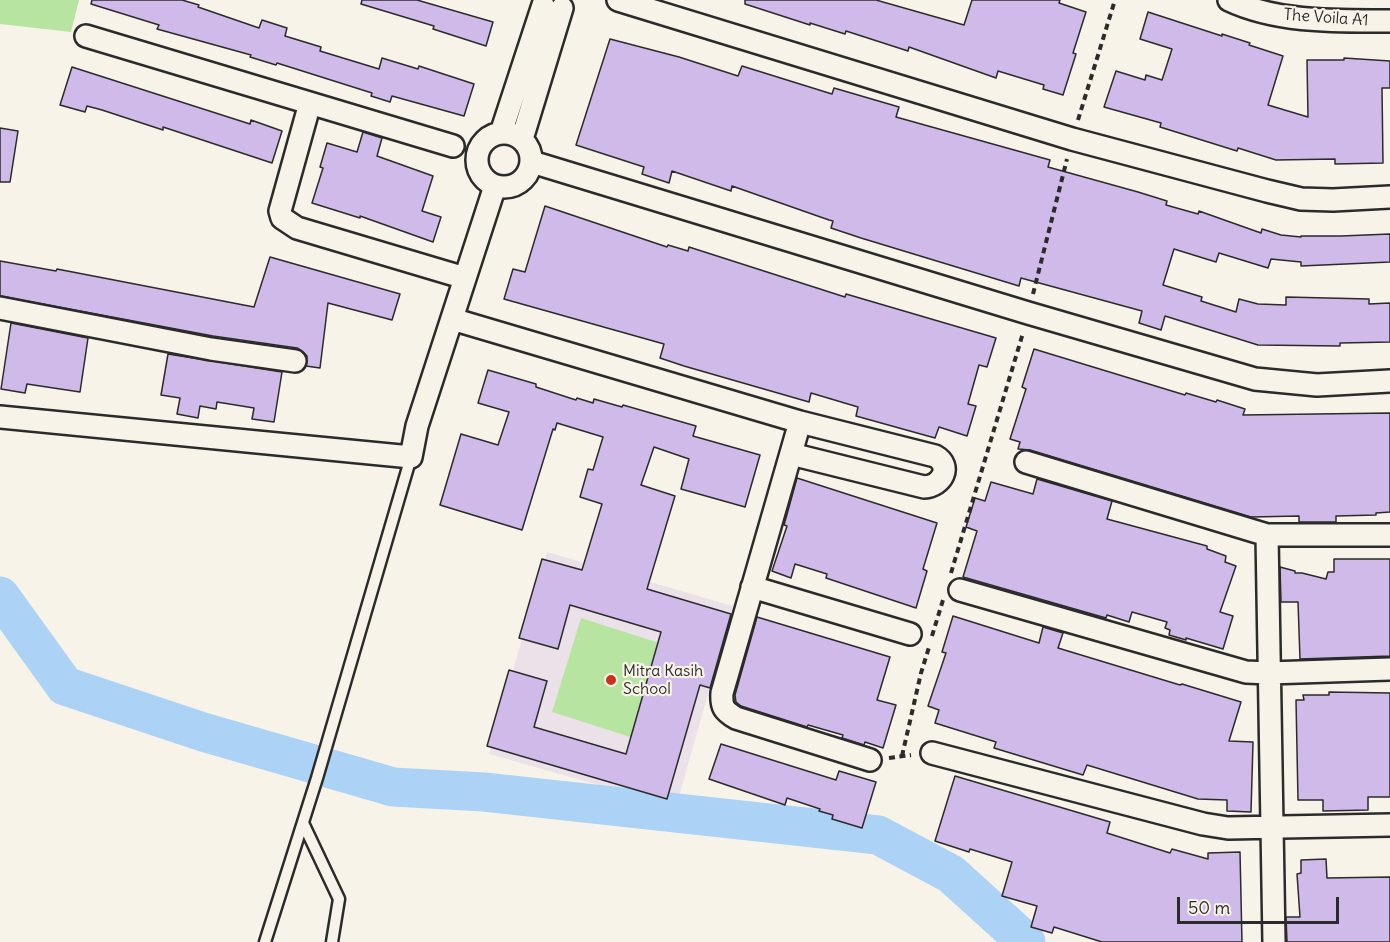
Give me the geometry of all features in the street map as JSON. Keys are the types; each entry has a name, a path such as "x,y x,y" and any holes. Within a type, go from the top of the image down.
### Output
{"street":[{"path":"618,0 1072,139 1301,199 1390,197"},
{"name":"The Voila A1","path":"1229,0 1262,12 1284,16 1354,22 1390,21"},
{"path":"501,133 555,3"},
{"path":"522,139 555,3"},
{"path":"86,36 453,146"},
{"path":"309,103 280,212 282,218 297,228 465,278"},
{"path":"501,133 512,134 522,139 530,150 532,162 530,170 519,183 504,187 495,186 484,178 480,172 478,160 483,144 491,136 501,133"},
{"path":"532,162 1028,313 1255,378 1317,385 1390,381"},
{"path":"0,417 411,457 417,426 495,186"},
{"path":"0,308 211,349 295,361"},
{"path":"452,319 800,422 935,456 944,465 945,471 937,483 924,487 791,454"},
{"path":"800,422 721,703 724,711 736,718 870,760"},
{"path":"1026,462 1267,536 1390,535"},
{"path":"1267,536 1274,942"},
{"path":"753,587 910,634"},
{"path":"951,589 1246,672 1390,669"},
{"path":"933,753 1203,824 1228,828 1390,825"}],"lane":[{"path":"265,942 317,778 411,457"},
{"path":"303,823 339,898 332,942"}],"path":[{"path":"902,756 921,673 951,589 1028,313 1072,139 1115,0"},
{"path":"870,760 933,753"}],"shaded area":[{"name":"Mitra Kasih School","path":"547,552 733,606 676,807 489,754"}],"green space":[{"path":"0,0 79,0 71,32 0,24"},
{"path":"581,618 678,649 649,743 552,712"}],"building":[{"path":"92,0 182,0 259,28 262,20 287,28 285,36 321,47 320,51 379,69 382,58 418,69 419,66 474,84 464,116 392,96 390,102 371,96 372,93 277,63 276,65 250,57 251,55 157,29 159,25 91,4"},
{"path":"362,0 417,0 493,22 486,46 433,29 434,26 361,4"},
{"path":"745,0 876,0 964,25 972,0 1060,0 1059,3 1086,12 1063,95 1043,89 1044,85 998,71 996,78 909,47 908,51 846,31 845,34 810,23 810,25 745,4"},
{"path":"1148,12 1250,43 1249,45 1283,56 1268,105 1308,117 1307,60 1344,60 1344,58 1390,61 1390,88 1382,88 1383,163 1335,164 1335,159 1276,160 1238,148 1237,151 1160,127 1161,123 1104,107 1116,71 1145,80 1146,75 1162,80 1172,49 1140,39"},
{"path":"610,39 679,57 738,76 742,66 832,94 834,88 899,107 896,117 1050,160 1048,167 1138,192 1167,201 1166,205 1198,214 1199,211 1261,233 1262,229 1281,235 1301,237 1390,234 1390,262 1301,266 1301,262 1271,259 1268,268 1219,253 1216,262 1174,249 1163,285 1202,297 1201,301 1236,312 1239,299 1258,304 1286,305 1286,297 1369,299 1369,304 1390,303 1390,342 1340,343 1340,346 1258,345 1165,316 1161,330 1139,323 1142,311 1021,278 1019,286 861,238 831,228 833,221 732,186 731,191 672,171 669,183 642,174 644,167 576,145"},
{"path":"72,67 250,124 251,120 282,131 272,163 163,127 163,130 102,110 87,106 85,112 60,105"},
{"path":"0,128 18,131 10,182 0,182"},
{"path":"363,132 382,138 377,156 433,176 422,211 441,217 433,242 360,216 360,218 312,203 323,168 320,167 327,143 357,152"},
{"path":"545,206 667,247 668,245 688,251 689,247 845,297 846,294 996,338 987,367 979,365 968,404 976,406 967,436 939,427 935,438 856,416 858,407 811,393 809,402 684,366 660,358 664,344 504,299 513,269 525,272"},
{"path":"270,257 400,294 392,320 328,303 320,368 306,366 307,356 297,348 213,336 0,296 0,261 56,271 57,269 254,307"},
{"path":"11,323 88,338 80,392 27,384 25,393 1,389"},
{"path":"1034,349 1185,395 1186,393 1216,402 1217,400 1245,409 1243,415 1390,413 1390,512 1376,513 1376,515 1336,516 1336,522 1299,522 1299,516 1251,517 1030,450 1018,449 1020,442 1010,439 1026,389 1022,387"},
{"path":"168,354 282,372 274,422 252,419 254,408 217,402 216,409 200,406 198,418 177,414 180,398 161,395"},
{"path":"488,370 536,384 536,387 576,400 577,398 593,403 594,399 622,407 623,405 696,426 693,436 760,455 745,507 681,489 689,459 654,447 641,485 675,496 647,589 731,614 710,688 700,685 667,799 487,746 509,670 547,681 534,727 626,754 661,632 570,605 558,649 519,638 542,559 582,570 602,504 580,497 588,469 593,470 603,437 557,423 555,430 553,429 522,530 440,505 461,434 498,445 509,412 478,403"},
{"path":"797,478 937,523 923,569 927,571 916,608 826,578 827,574 795,564 791,578 772,571 787,526 784,525"},
{"path":"1037,479 1112,501 1107,519 1207,546 1207,549 1226,556 1225,562 1236,566 1220,612 1233,616 1223,649 1169,635 1170,630 1165,628 1167,622 1132,612 1129,622 1107,615 1106,618 963,577 977,531 966,527 975,498 985,501 991,482 1033,494"},
{"path":"1334,559 1390,559 1390,656 1300,659 1298,602 1281,602 1280,567 1295,571 1295,573 1326,579 1328,572 1334,572"},
{"path":"953,616 1039,643 1043,627 1063,633 1058,648 1241,702 1229,741 1253,742 1251,812 1227,811 1227,800 1198,799 1087,765 1083,775 994,748 996,742 935,723 939,710 928,706 946,653 942,652"},
{"path":"757,617 890,657 877,700 896,705 883,748 865,742 864,745 842,738 843,735 808,725 807,727 741,706 736,702 735,695"},
{"path":"1329,692 1390,693 1390,797 1368,797 1368,810 1323,811 1323,800 1298,800 1296,700 1304,700 1303,695 1329,695"},
{"path":"721,744 836,780 839,771 876,782 862,828 832,819 833,815 787,798 785,805 709,779"},
{"path":"955,776 1110,822 1107,833 1170,853 1172,849 1208,859 1208,853 1240,852 1242,942 1102,942 1054,927 1052,933 1031,927 1037,906 1002,896 1012,862 935,841"},
{"path":"1326,859 1327,878 1390,877 1390,942 1287,942 1286,917 1300,917 1297,874 1301,873 1301,860"}],"waterway":[{"path":"0,596 65,686 203,732 393,787 484,792 878,835 951,874 1026,942"}],"place":[{"name":"Mitra Kasih School","path":"611,680"}]}
